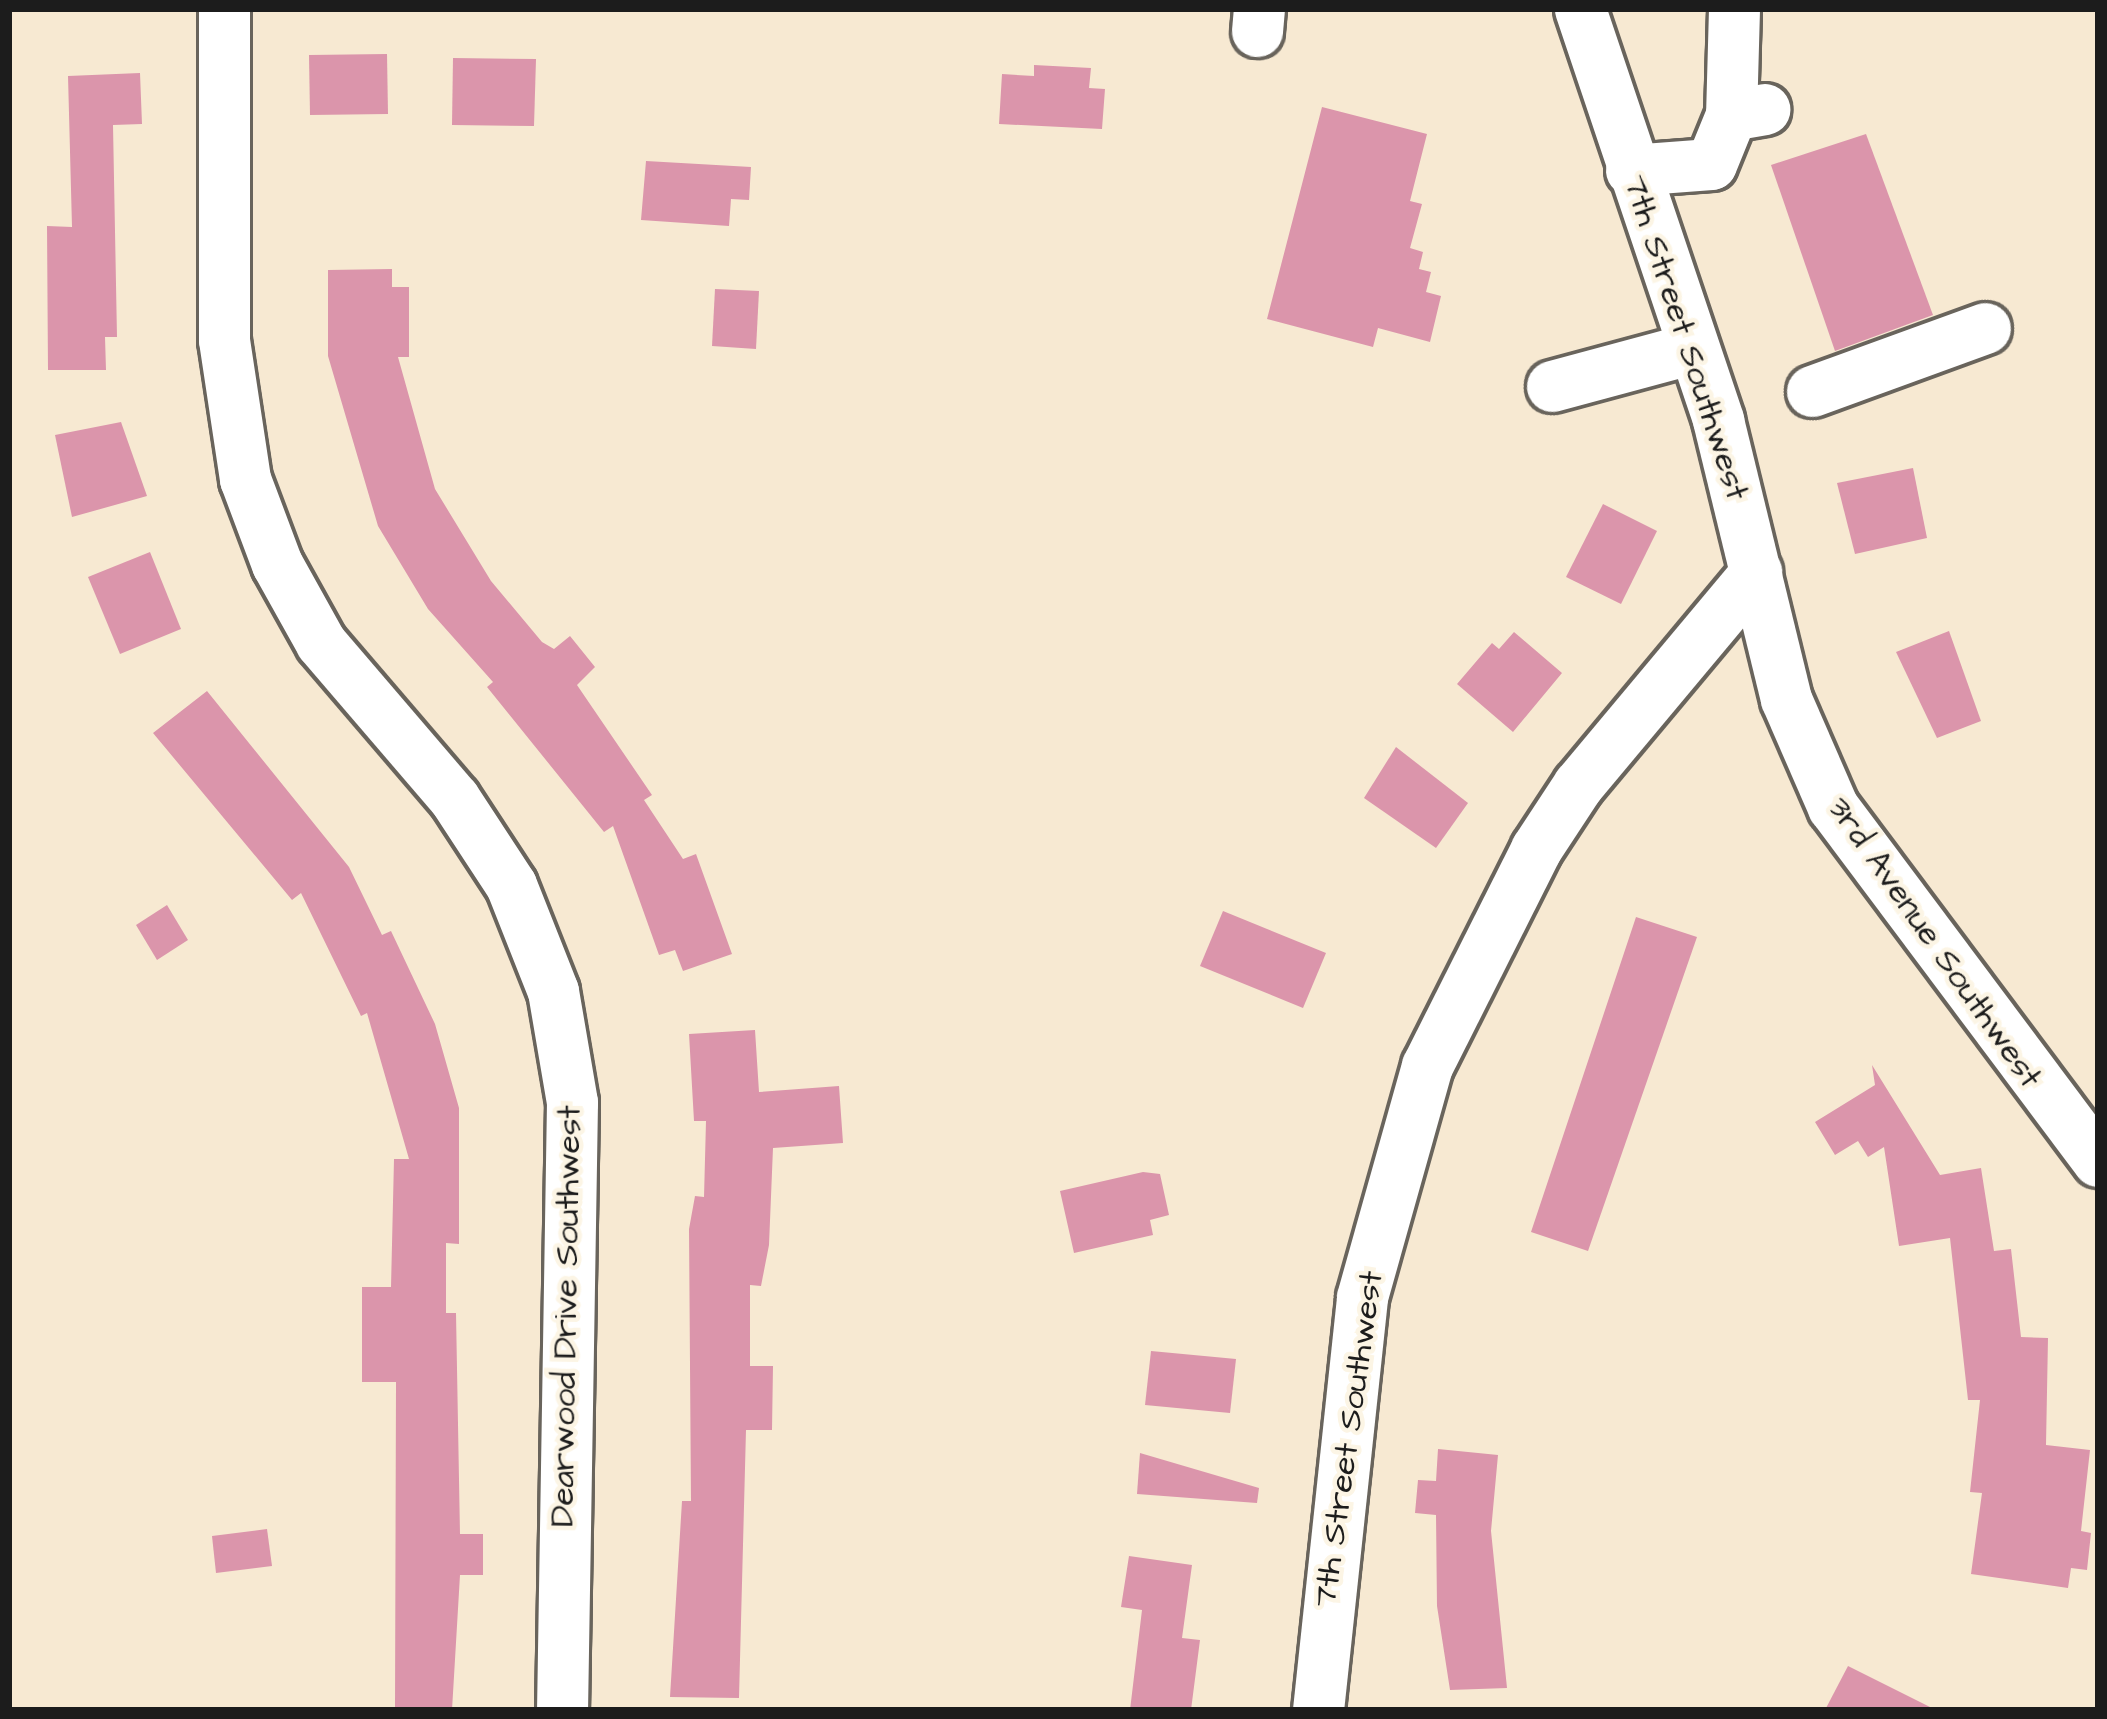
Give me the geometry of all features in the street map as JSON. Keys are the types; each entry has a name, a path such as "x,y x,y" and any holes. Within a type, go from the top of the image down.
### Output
{"street":[{"name":"Dearwood Drive Southwest","path":"224,9 224,340 245,479 277,564 321,644 454,798 511,885 553,991 572,1102 562,1710"},
{"name":"7th Street Southwest","path":"1318,1710 1362,1297 1426,1066 1536,849 1578,784 1756,572 1693,348 1580,9"},
{"path":"1631,170 1711,164 1748,112 1734,9"},
{"path":"1812,392 1985,328"},
{"path":"1552,386 1693,348"},
{"name":"3rd Avenue Southwest","path":"1756,572 1786,699 1834,807 2098,1161"}],"building":[{"path":"387,54 388,114 310,115 309,55"},
{"path":"453,58 536,59 534,126 452,125"},
{"path":"1034,65 1091,68 1089,88 1105,89 1102,129 999,124 1002,74 1034,76"},
{"path":"140,73 142,124 113,125 117,337 105,337 106,370 48,370 47,226 72,227 68,76"},
{"path":"1322,107 1427,134 1410,201 1422,204 1410,248 1423,252 1419,269 1431,272 1426,292 1441,296 1430,342 1378,328 1373,347 1267,319"},
{"path":"1866,134 1933,315 1835,351 1771,165"},
{"path":"646,161 751,167 749,200 731,199 729,226 641,220"},
{"path":"392,269 392,287 409,287 409,357 398,357 435,489 491,581 542,642 554,649 570,636 595,667 577,685 652,795 644,800 683,859 696,854 732,954 683,971 675,950 659,955 613,826 604,832 487,687 493,682 428,609 378,526 328,356 328,270"},
{"path":"715,289 759,291 756,349 712,346"},
{"path":"121,422 147,496 72,517 55,435"},
{"path":"1913,468 1927,538 1855,554 1837,483"},
{"path":"1603,504 1657,531 1621,604 1566,577"},
{"path":"150,552 181,629 120,654 88,577"},
{"path":"1949,631 1981,721 1937,738 1896,652"},
{"path":"1514,632 1562,673 1513,732 1457,684 1492,643 1499,649"},
{"path":"207,691 349,867 382,935 391,931 435,1024 459,1108 459,1244 446,1243 446,1313 456,1313 460,1534 483,1534 483,1575 460,1575 452,1710 395,1710 396,1382 362,1382 362,1287 391,1287 394,1159 409,1159 367,1013 361,1016 301,893 292,900 153,733"},
{"path":"1396,747 1468,803 1436,848 1364,798"},
{"path":"167,905 188,940 157,960 136,925"},
{"path":"1223,911 1326,953 1303,1008 1200,966"},
{"path":"1636,917 1697,937 1588,1251 1531,1232"},
{"path":"755,1030 759,1092 839,1086 843,1143 773,1148 769,1245 761,1286 750,1285 750,1366 773,1366 772,1430 746,1430 739,1698 670,1697 682,1501 691,1501 689,1229 695,1196 704,1197 706,1121 694,1121 689,1034"},
{"path":"1872,1065 1940,1175 1981,1168 1994,1251 2011,1249 2021,1337 2048,1338 2046,1445 2090,1450 2081,1531 2091,1533 2087,1570 2071,1568 2068,1588 1971,1574 1982,1493 1970,1492 1980,1400 1968,1400 1950,1238 1899,1246 1884,1147 1868,1157 1858,1141 1835,1155 1815,1122 1875,1085"},
{"path":"1143,1172 1160,1174 1169,1215 1150,1220 1153,1235 1074,1253 1060,1191"},
{"path":"1151,1351 1236,1359 1230,1413 1145,1405"},
{"path":"1438,1449 1498,1455 1491,1531 1507,1688 1450,1690 1437,1606 1436,1515 1415,1513 1418,1480 1436,1481"},
{"path":"1140,1453 1259,1488 1257,1503 1137,1494"},
{"path":"267,1529 272,1566 216,1573 212,1536"},
{"path":"1129,1556 1192,1565 1182,1638 1200,1640 1191,1710 1130,1710 1142,1610 1121,1607"},
{"path":"1848,1666 1936,1710 1825,1710"}]}
